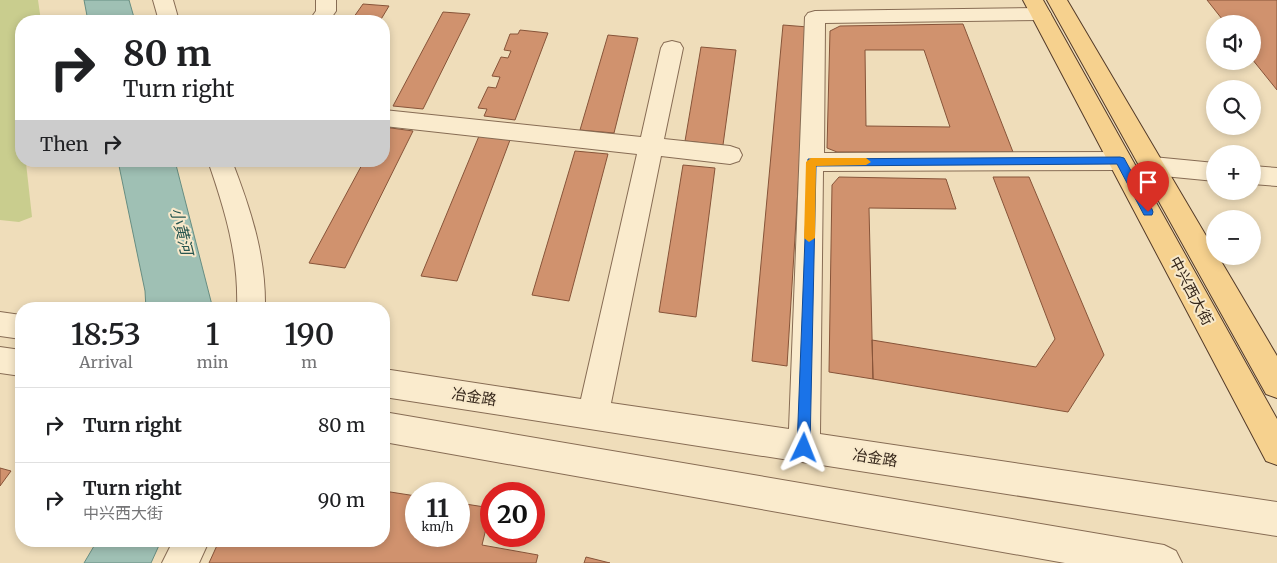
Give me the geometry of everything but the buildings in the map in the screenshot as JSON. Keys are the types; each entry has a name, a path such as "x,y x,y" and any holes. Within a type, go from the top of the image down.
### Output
{"main road":[{"name":"中兴西大街","path":"1044,5 1120,161 1277,450"},
{"name":"中兴西大街","path":"1044,5 1153,166 1277,384"}],"street":[{"path":"163,0 167,15"},
{"path":"324,15 326,12 326,0"},
{"path":"804,448 815,17 1044,5"},
{"path":"593,415 672,48"},
{"path":"390,119 730,156"},
{"path":"811,162 1120,161"},
{"path":"1153,166 1206,171"},
{"path":"222,167 241,220 251,263 250,302"},
{"path":"1261,176 1277,177"},
{"path":"0,324 15,326"},
{"path":"0,360 15,362"},
{"name":"冶金路","path":"390,384 1277,519"},
{"path":"390,427 1164,563"},
{"path":"180,563 189,547"}],"green space":[{"path":"0,0 38,0 40,15 15,15 15,167 26,167 32,217 19,222 0,220"}],"water":[{"path":"84,0 129,0 133,15 87,15"},
{"name":"小黄河","path":"119,167 177,167 211,302 146,302 145,291"},
{"path":"93,547 158,547 151,563 84,563"}],"slow traffic":[{"path":"809,238 811,162 866,162"}],"route":[{"path":"804,448 811,162 1120,161 1148,212"}]}
